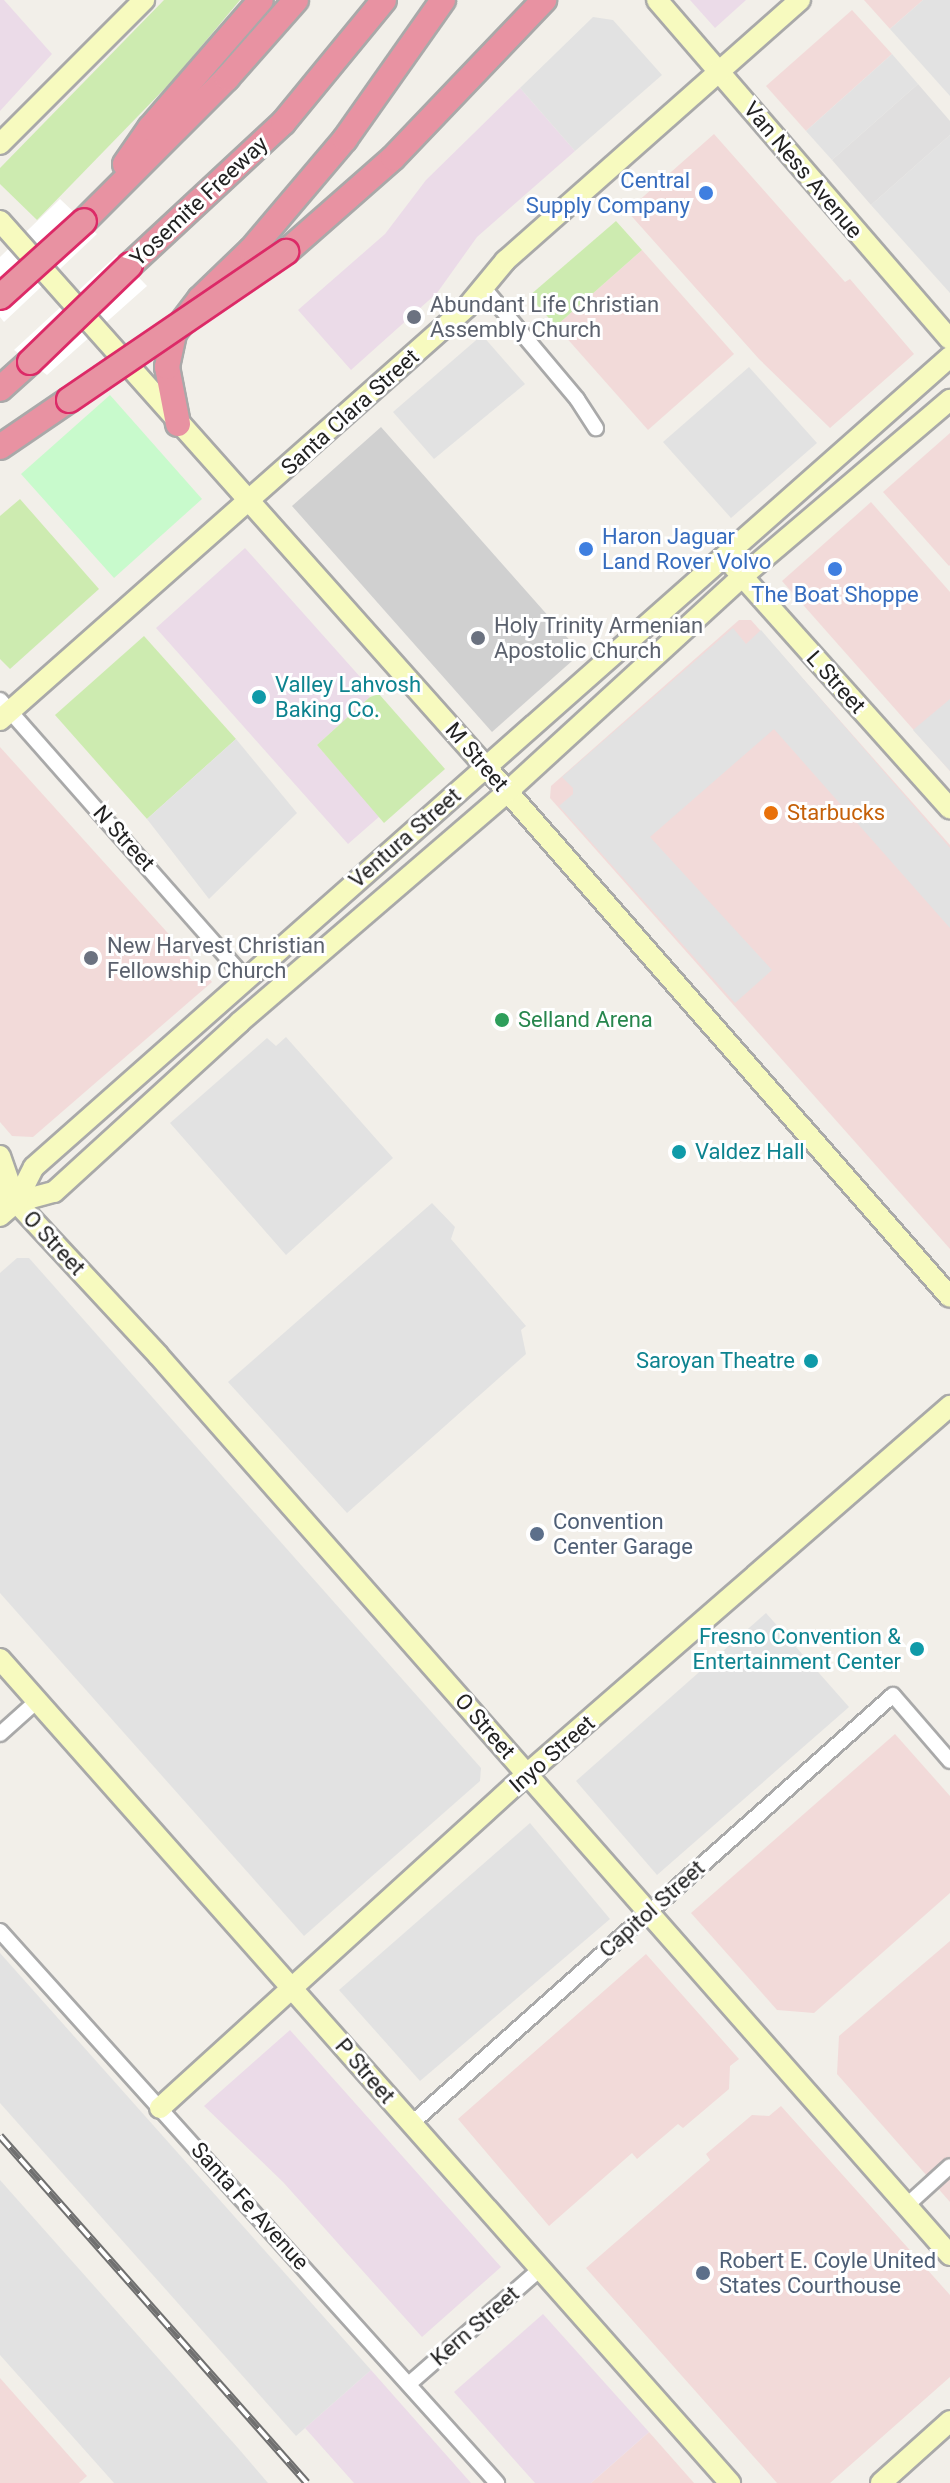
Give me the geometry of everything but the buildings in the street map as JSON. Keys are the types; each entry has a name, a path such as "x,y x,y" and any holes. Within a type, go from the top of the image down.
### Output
{"highway":[{"path":"84,221 150,128 261,0"},
{"path":"0,297 84,221 227,78 296,0"},
{"name":"Yosemite Freeway","path":"0,389 283,123 384,0"},
{"path":"178,424 167,367 174,333 200,299 251,250 345,139 443,0"},
{"path":"0,447 286,252 393,158 544,0"}],"main road":[{"path":"0,144 144,0"},
{"name":"Van Ness Avenue","path":"657,0 950,339"},
{"name":"Santa Clara Street","path":"4,710 248,503 467,307 517,250 800,0"},
{"name":"M Street","path":"0,221 486,767 950,1297"},
{"name":"Ventura Street","path":"0,1216 8,1197 34,1167 950,357"},
{"name":"Ventura Street","path":"8,1197 54,1192 240,1022 507,792 743,576 950,400"},
{"name":"L Street","path":"724,555 950,809"},
{"name":"O Street","path":"0,1156 8,1197 167,1365 950,2255"},
{"name":"Inyo Street","path":"160,2108 527,1774 950,1406"},
{"name":"P Street","path":"0,1659 730,2483"},
{"path":"881,2483 950,2421"}],"street":[{"path":"483,287 577,399 596,428"},
{"name":"N Street","path":"4,710 245,978"},
{"name":"Capitol Street","path":"411,2124 893,1695 950,1761"},
{"path":"0,1734 37,1701"},
{"name":"Santa Fe Avenue","path":"0,1931 497,2483"},
{"path":"906,2206 950,2166"},
{"name":"Kern Street","path":"410,2383 540,2269"}],"shaded area":[{"path":"0,0 4,0 52,54 0,111"},
{"path":"690,0 746,0 715,28"},
{"path":"864,0 923,0 890,29"},
{"path":"923,0 950,0 950,96 890,29"},
{"path":"852,10 892,54 806,131 766,86"},
{"path":"593,17 613,20 662,75 575,151 520,88"},
{"path":"892,54 918,84 832,160 806,131"},
{"path":"918,84 950,121 950,135 871,205 832,160"},
{"path":"520,88 575,151 477,237 437,293 351,370 298,310 385,234 426,180"},
{"path":"714,134 845,282 850,279 914,354 830,428 759,359 627,211"},
{"path":"950,135 950,293 871,205"},
{"path":"642,250 734,354 648,430 556,326"},
{"path":"482,335 525,384 434,459 393,412"},
{"path":"749,367 817,443 731,518 663,442"},
{"path":"381,427 581,653 492,732 292,506"},
{"path":"950,433 950,565 949,566 883,492"},
{"path":"871,502 950,592 950,771 782,581"},
{"path":"245,548 362,679 359,685 370,697 317,745 380,816 348,844 156,628"},
{"path":"739,620 751,620 950,845 950,1249 550,798 551,786"},
{"path":"733,628 746,644 761,630 950,848 950,928 774,729 650,837 772,970 735,1003 559,806 573,794 573,788 562,777"},
{"path":"950,699 950,771 913,730"},
{"path":"236,739 297,813 209,899 147,819"},
{"path":"0,747 212,982 33,1137 12,1136 0,1122"},
{"path":"286,1037 393,1158 286,1255 170,1123 267,1038 276,1046"},
{"path":"432,1203 455,1227 451,1239 526,1326 521,1330 526,1354 347,1513 228,1382"},
{"path":"17,1258 29,1258 481,1768 480,1781 304,1936 0,1593 0,1273"},
{"path":"766,1613 849,1707 657,1875 576,1781"},
{"path":"895,1734 950,1796 950,1893 814,2013 777,2010 691,1913"},
{"path":"530,1823 610,1919 420,2081 339,1990"},
{"path":"950,1941 950,2202 837,2074 839,2036"},
{"path":"0,1953 371,2370 296,2436 0,2103"},
{"path":"646,1954 739,2059 730,2066 729,2089 683,2128 678,2124 637,2159 632,2153 549,2226 458,2119"},
{"path":"290,2030 501,2267 422,2337 283,2182 204,2106"},
{"path":"781,2106 950,2295 950,2377 830,2483 777,2483 586,2268 710,2160 706,2154 752,2115 769,2116"},
{"path":"0,2180 268,2483 114,2483 0,2355"},
{"path":"543,2314 649,2432 591,2483 535,2483 454,2392"},
{"path":"371,2370 471,2483 354,2483 305,2428"},
{"path":"0,2378 87,2476 79,2483 0,2483"},
{"path":"649,2432 694,2483 591,2483"}],"green space":[{"path":"164,0 240,0 174,79 37,220 0,184 0,168"},
{"path":"616,221 642,250 556,326 529,296"},
{"path":"110,395 202,499 114,578 21,474"},
{"path":"20,499 99,589 10,669 0,659 0,516"},
{"path":"144,636 236,739 147,819 55,715"},
{"path":"379,694 445,769 384,823 317,745 370,697"}],"pier":[{"path":"60,199 97,234 4,322 0,317 0,257"},
{"path":"117,255 147,286 47,375 14,350"}],"railway":[{"path":"0,2136 307,2483"}],"place":[{"name":"Central Supply Company","path":"706,193"},
{"name":"Abundant Life Christian Assembly Church","path":"414,317"},
{"name":"Haron Jaguar Land Rover Volvo","path":"586,549"},
{"name":"The Boat Shoppe","path":"835,569"},
{"name":"Holy Trinity Armenian Apostolic Church","path":"478,638"},
{"name":"Valley Lahvosh Baking Co.","path":"259,697"},
{"name":"Starbucks","path":"771,813"},
{"name":"New Harvest Christian Fellowship Church","path":"91,958"},
{"name":"Selland Arena","path":"502,1020"},
{"name":"Valdez Hall","path":"679,1152"},
{"name":"Saroyan Theatre","path":"811,1361"},
{"name":"Convention Center Garage","path":"537,1534"},
{"name":"Fresno Convention & Entertainment Center","path":"917,1649"},
{"name":"Robert E. Coyle United States Courthouse","path":"703,2273"}]}
